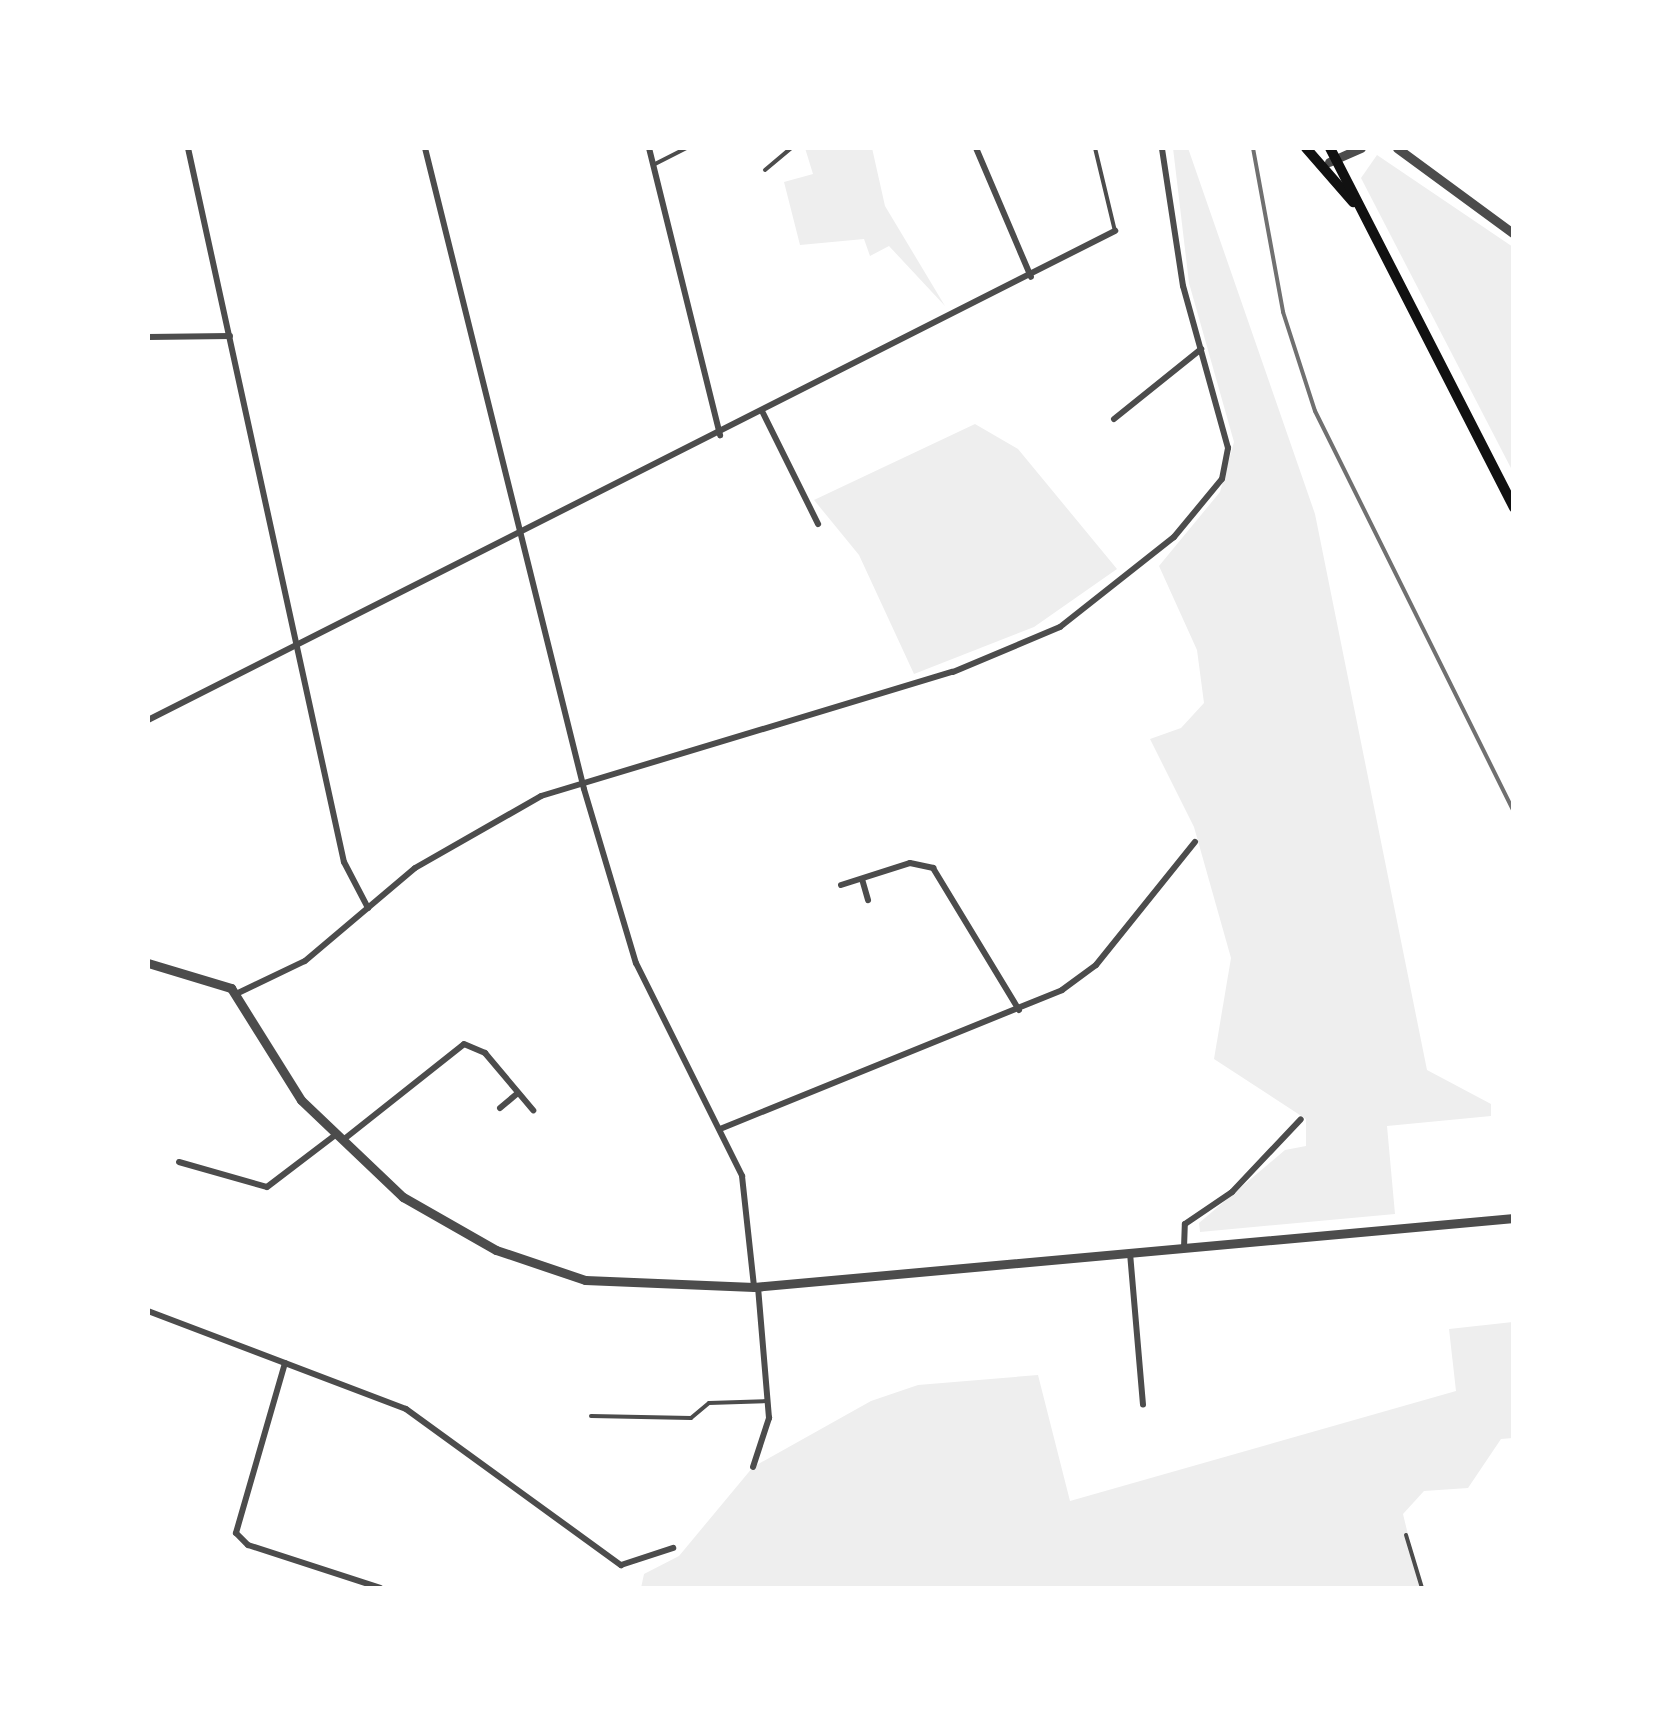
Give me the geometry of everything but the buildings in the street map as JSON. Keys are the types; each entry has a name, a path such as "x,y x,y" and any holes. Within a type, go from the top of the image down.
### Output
{"main road":[{"path":"1306,148 1332,157 1354,203"},
{"path":"1332,157 1514,508"}],"street":[{"path":"188,148 350,882 368,908"},
{"path":"424,148 582,780 636,963 742,1176 768,1401 768,1436 753,1467"},
{"path":"648,148 720,435"},
{"path":"976,148 1031,277"},
{"path":"236,994 305,961 445,848 582,780 872,702 1060,627 1174,537 1222,478 1228,448 1200,350 1162,148"},
{"path":"1332,157 1362,148"},
{"path":"1397,148 1514,234"},
{"path":"148,720 764,413 1114,231"},
{"path":"148,338 230,336"},
{"path":"1114,419 1200,350"},
{"path":"764,413 818,524"},
{"path":"720,1129 1019,1010 1096,964 1195,842"},
{"path":"841,886 910,863 943,875 1019,1010"},
{"path":"862,879 868,900"},
{"path":"148,963 236,994 286,1080 337,1140 437,1219 538,1267 634,1288 756,1287 1514,1218"},
{"path":"179,1162 267,1187 337,1140 456,1046 480,1048 533,1110"},
{"path":"500,1108 518,1093"},
{"path":"1184,1248 1185,1224 1232,1192 1301,1119"},
{"path":"1130,1252 1142,1404"},
{"path":"148,1312 406,1408 622,1565 673,1548"},
{"path":"286,1363 236,1533 248,1545 380,1588"}],"lane":[{"path":"653,165 686,148"},
{"path":"766,170 790,148"},
{"path":"1095,148 1114,231"},
{"path":"592,1416 691,1418 709,1404 768,1401"},
{"path":"1406,1535 1422,1588"}],"shaded area":[{"path":"805,148 872,148 885,206 945,306 889,246 870,256 864,239 800,245 784,182 813,174"},
{"path":"1173,148 1188,148 1315,514 1427,1070 1491,1104 1491,1116 1387,1126 1395,1214 1200,1232 1199,1223 1285,1150 1306,1146 1306,1119 1214,1059 1231,958 1194,827 1150,739 1181,728 1204,703 1197,650 1159,566 1220,492 1234,442 1189,283"},
{"path":"1377,155 1513,247 1513,472 1361,178"},
{"path":"975,424 1018,449 1117,569 1034,627 914,674 859,555 814,500"},
{"path":"1513,1322 1513,1438 1501,1439 1468,1488 1424,1491 1403,1514 1421,1588 641,1588 644,1574 679,1556 753,1467 871,1401 918,1385 1038,1375 1070,1501 1456,1391 1449,1329"}],"railway":[{"path":"1253,148 1283,312 1315,411 1514,812"}]}
